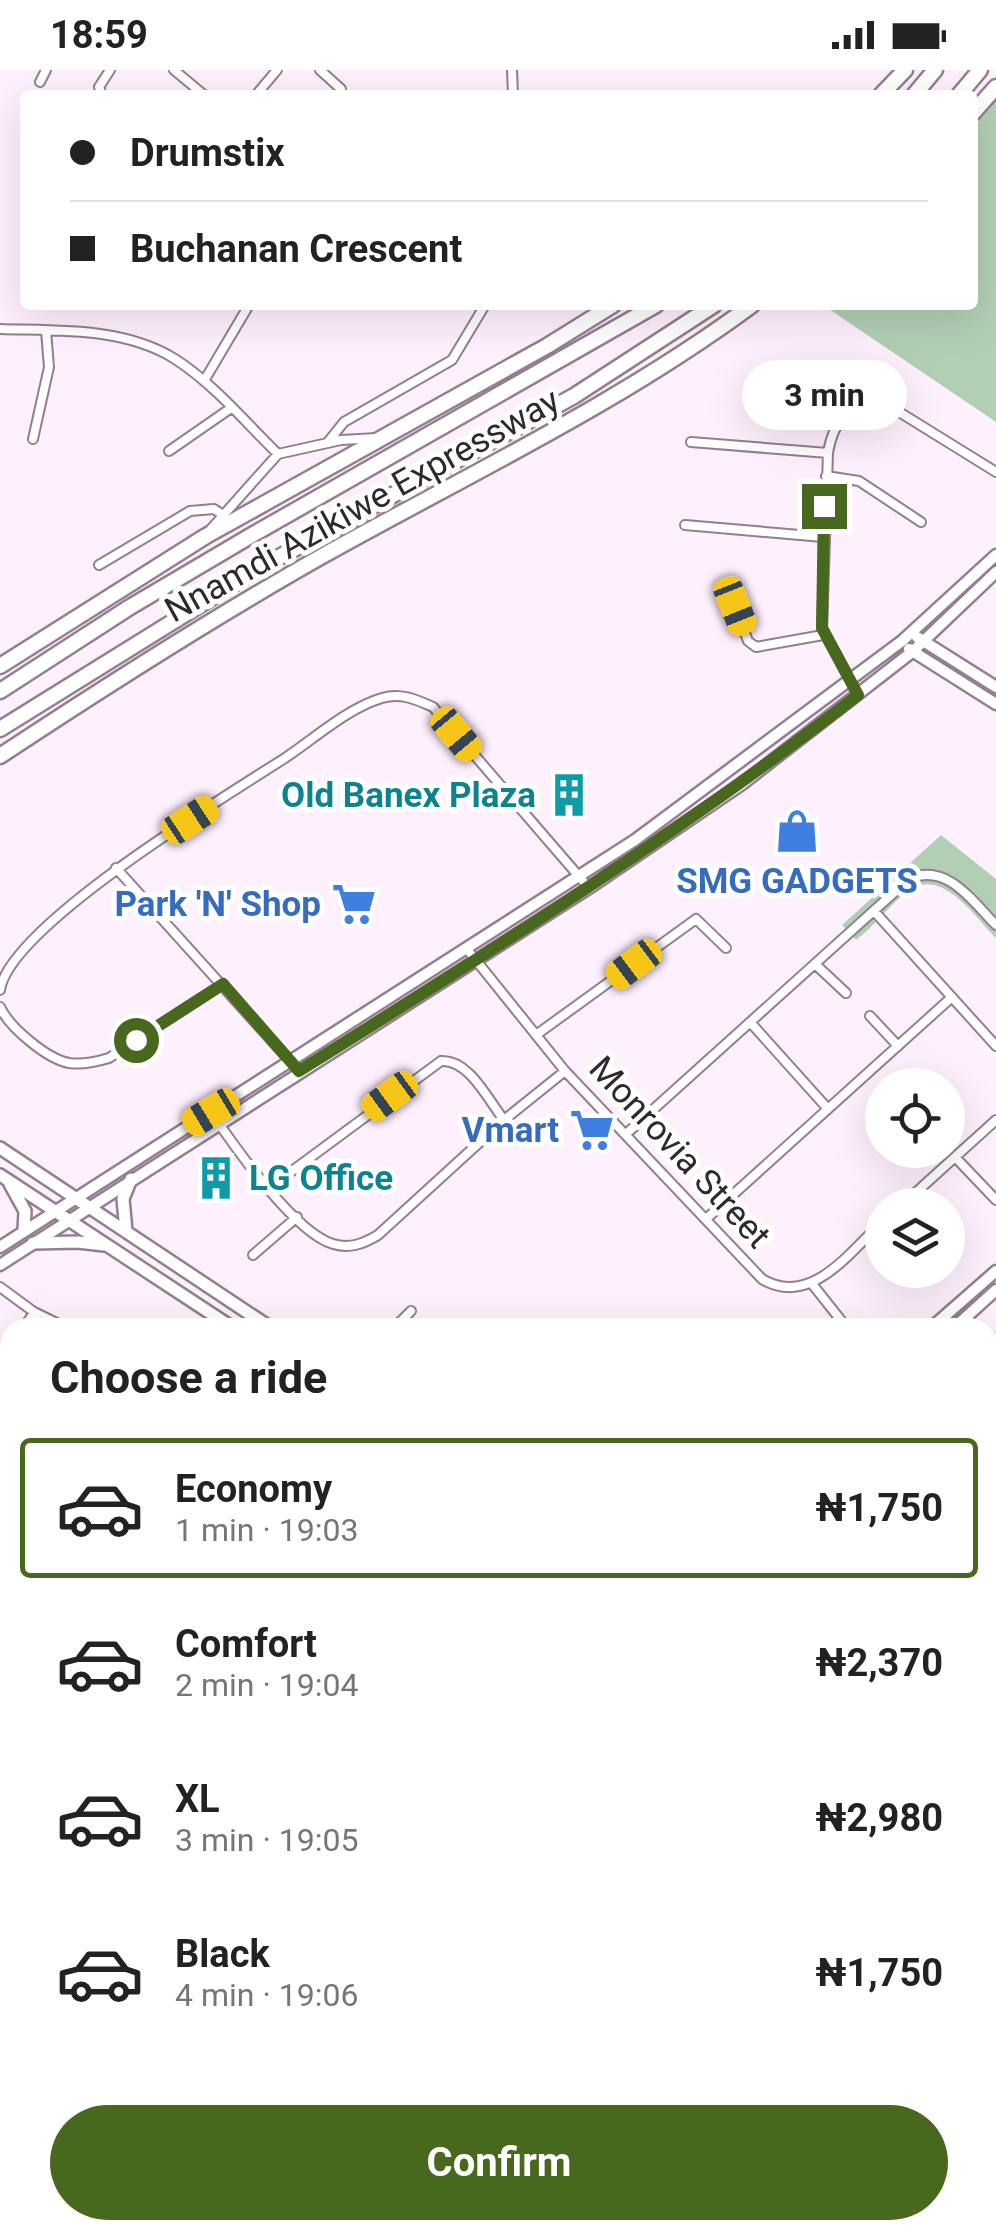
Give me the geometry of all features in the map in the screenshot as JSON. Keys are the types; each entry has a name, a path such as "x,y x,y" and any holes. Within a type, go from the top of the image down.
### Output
{"highway":[{"path":"886,90 906,70"},
{"path":"918,90 936,70"},
{"path":"963,90 980,70"},
{"path":"978,107 996,86"},
{"name":"Nnamdi Azikiwe Expressway","path":"0,666 206,536 606,310"},
{"name":"Nnamdi Azikiwe Expressway","path":"0,691 252,535 648,310"},
{"name":"Nnamdi Azikiwe Expressway","path":"0,729 169,621 276,558 574,396 706,310"},
{"name":"Nnamdi Azikiwe Expressway","path":"0,756 322,556 580,417 672,361 745,310"},
{"path":"547,346 621,327"},
{"path":"36,667 74,618"},
{"path":"104,688 169,621"}],"main road":[{"path":"0,1247 648,830 902,642 996,555"},
{"path":"0,1265 589,888 742,784 912,652 996,572"},
{"path":"912,632 996,687"},
{"path":"902,642 996,704"},
{"path":"0,1148 256,1318"},
{"path":"4,1178 218,1318"},
{"path":"4,1178 25,1212 24,1231"},
{"path":"126,1231 123,1199 131,1179"},
{"path":"62,1188 88,1190"},
{"path":"33,1243 109,1246"},
{"path":"942,1318 996,1270"},
{"path":"965,1318 996,1290"}],"street":[{"path":"40,82 46,70"},
{"path":"260,90 277,70"},
{"path":"320,70 341,89"},
{"path":"179,72 199,90"},
{"path":"204,381 246,310"},
{"path":"328,442 344,422 452,360 482,310"},
{"path":"0,329 90,333 143,344 176,360 204,381 278,454"},
{"path":"33,439 48,376 46,331"},
{"path":"858,695 823,636 823,537 831,434 845,414 866,403 883,402 996,472"},
{"path":"169,452 231,408"},
{"path":"206,536 278,454 328,442 381,438"},
{"path":"691,442 828,453"},
{"path":"826,476 858,481 875,489 921,522"},
{"path":"99,565 190,511 214,509 223,515"},
{"path":"685,526 823,537"},
{"path":"735,606 748,641 756,647 823,636"},
{"path":"0,990 4,974 16,960 62,913 116,868 376,700 400,696 433,707 589,888"},
{"path":"116,868 299,1071"},
{"path":"626,1134 909,880 920,874 949,879 996,925"},
{"path":"874,911 996,1046"},
{"path":"536,1035 696,919 726,948"},
{"name":"Monrovia Street","path":"466,948 565,1071 762,1280 777,1288 795,1290 813,1285"},
{"path":"814,964 846,993"},
{"path":"0,1008 7,1022 21,1034 62,1061 92,1063 109,1058 223,984"},
{"path":"706,1219 952,997"},
{"path":"870,1016 898,1046"},
{"path":"750,1022 828,1109"},
{"path":"269,1188 440,1061 453,1061 466,1071 504,1120"},
{"path":"211,1112 269,1188 315,1236 346,1246 362,1244 378,1235 504,1120 565,1071"},
{"path":"965,1148 996,1120"},
{"path":"965,1167 996,1200"},
{"path":"921,1188 943,1168"},
{"path":"253,1255 297,1217"},
{"path":"839,1318 813,1285 865,1238"},
{"path":"0,1287 46,1318"},
{"path":"405,1318 412,1311"},
{"path":"30,1318 34,1312"}],"green space":[{"path":"996,98 996,422 830,310 978,310 978,121"},
{"path":"941,835 996,879 996,938 945,889 921,885 908,891 856,940 842,925"}],"place":[{"name":"Old Banex Plaza","path":"569,795"},
{"name":"SMG GADGETS","path":"797,831"},
{"name":"Park 'N' Shop","path":"354,904"},
{"name":"Vmart","path":"592,1130"},
{"name":"LG Office","path":"216,1178"}],"route":[{"path":"136,1040 223,984 299,1071 589,888 793,746 858,695 823,636 824,506"}]}
